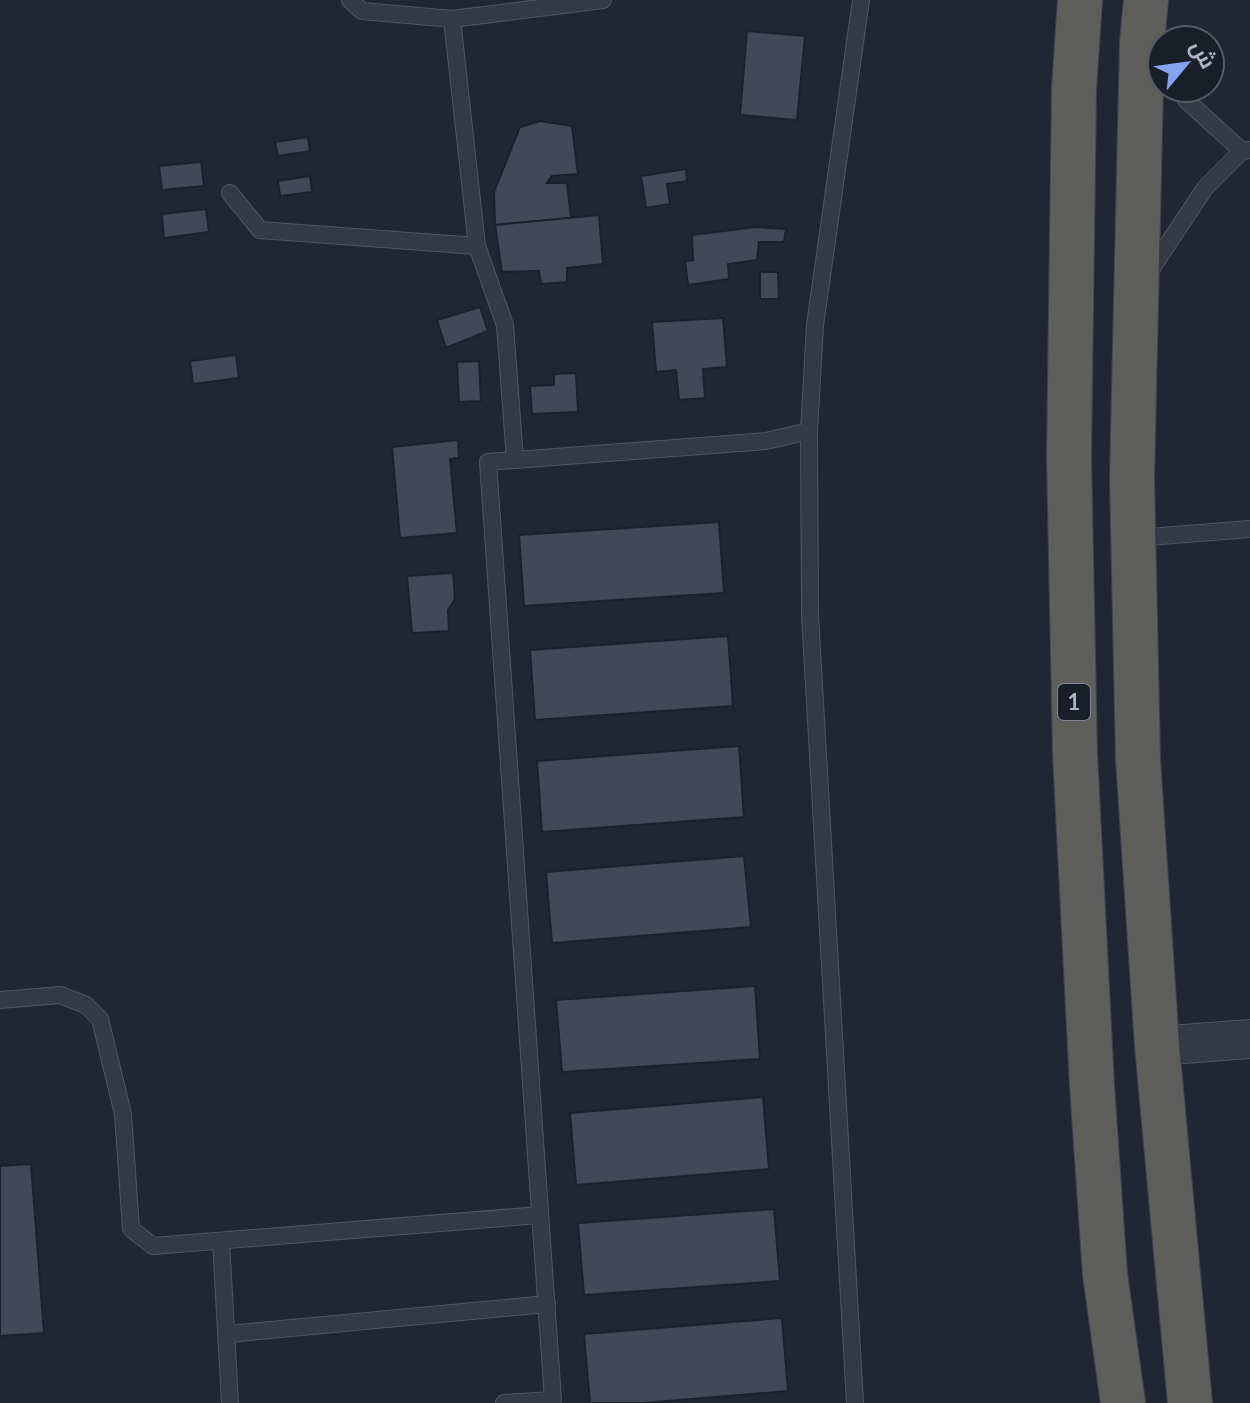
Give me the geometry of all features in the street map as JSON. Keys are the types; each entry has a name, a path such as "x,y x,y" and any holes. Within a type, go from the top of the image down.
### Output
{"highway":[{"name":"1","path":"1080,0 1074,89 1069,457 1075,754 1104,1259 1123,1403"},
{"path":"1146,77 1136,292 1132,478 1138,760 1157,1046 1190,1403"}],"street":[{"path":"1157,1046 1250,1039"}],"lane":[{"path":"350,0 362,11 452,19 603,0"},
{"path":"855,1403 810,615 809,431 815,325 861,0"},
{"path":"452,19 477,246 505,325 515,460"},
{"path":"1136,292 1205,188 1246,151 1191,104"},
{"path":"230,193 260,230 477,246"},
{"path":"504,1403 553,1400 488,462 766,441 809,431"},
{"path":"1133,538 1250,529"},
{"path":"0,1000 60,995 86,1005 100,1019 123,1114 131,1229 153,1246 540,1215"},
{"path":"221,1241 230,1403"},
{"path":"228,1334 547,1304"}],"building":[{"path":"747,31 805,36 797,120 740,115"},
{"path":"540,121 572,126 578,174 552,176 547,183 567,183 571,218 495,225 494,192 520,127"},
{"path":"308,137 310,151 278,156 275,142"},
{"path":"201,162 204,186 162,190 159,166"},
{"path":"686,169 687,181 667,184 670,204 646,208 641,176"},
{"path":"310,176 312,192 280,196 278,181"},
{"path":"206,209 209,232 164,238 162,214"},
{"path":"599,215 603,264 567,268 567,282 541,284 539,271 502,272 495,225"},
{"path":"756,227 786,229 784,242 759,242 757,260 728,264 729,279 688,285 685,261 693,260 692,235"},
{"path":"760,272 778,272 779,299 760,299"},
{"path":"480,307 488,331 446,348 437,320"},
{"path":"723,318 727,367 703,369 705,398 679,400 676,370 656,372 652,322"},
{"path":"236,355 239,378 193,384 190,361"},
{"path":"479,361 481,401 459,402 457,362"},
{"path":"576,373 578,412 532,414 530,386 554,385 554,374"},
{"path":"458,440 459,458 450,459 457,533 400,538 392,447"},
{"path":"719,522 724,593 524,606 519,535"},
{"path":"453,573 455,599 448,610 449,631 412,633 407,576"},
{"path":"728,636 733,706 535,720 530,650"},
{"path":"739,746 744,817 542,832 537,761"},
{"path":"744,856 751,927 552,943 546,872"},
{"path":"755,986 760,1059 562,1072 556,1000"},
{"path":"763,1097 769,1169 576,1185 570,1113"},
{"path":"31,1164 44,1333 0,1336 0,1166"},
{"path":"774,1209 780,1281 584,1295 578,1223"},
{"path":"782,1318 788,1391 643,1403 590,1403 584,1334"}]}
